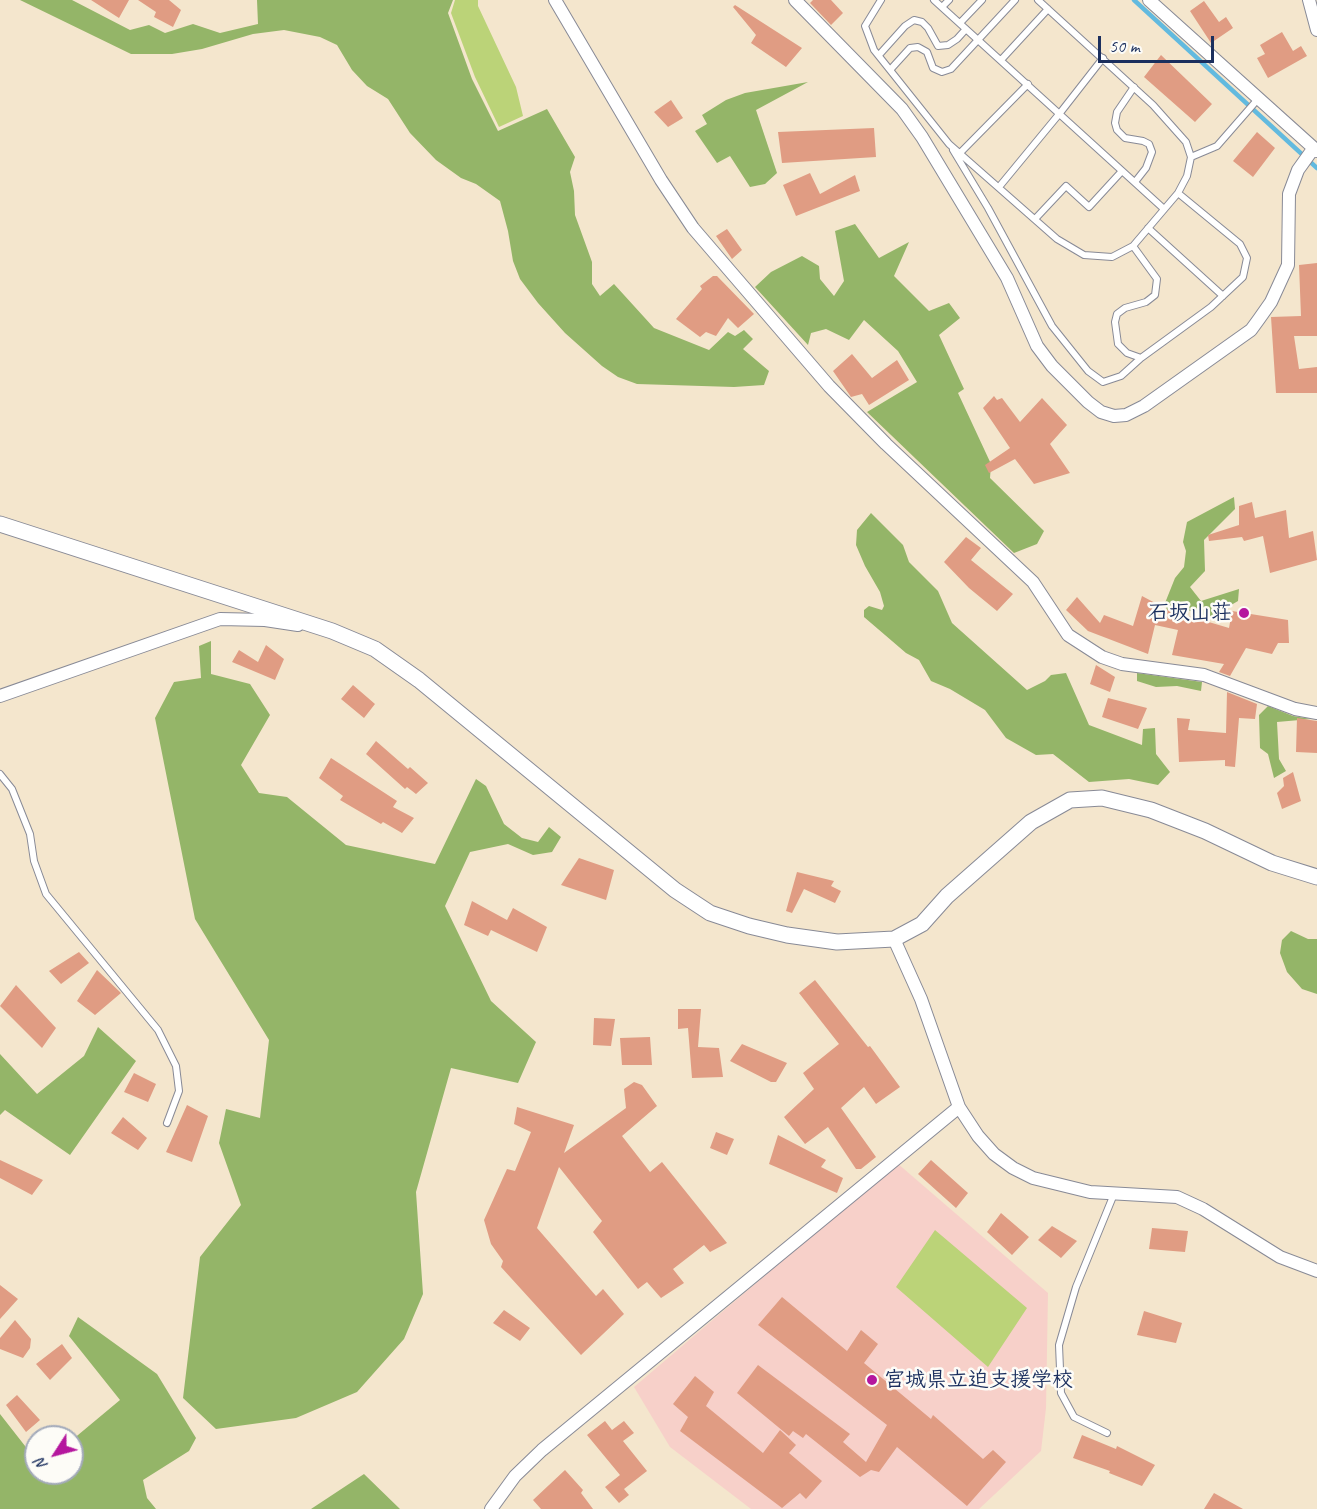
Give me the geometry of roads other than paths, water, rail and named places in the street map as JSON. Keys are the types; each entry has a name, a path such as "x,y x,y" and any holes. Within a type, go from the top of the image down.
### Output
{"street":[{"path":"555,0 661,180 693,228 830,386 886,444 1033,582 1068,635 1102,657 1122,664 1204,675 1295,709 1317,713"},
{"path":"795,0 902,109 922,137 1007,278 1037,346 1052,366 1088,402 1101,412 1114,416 1126,415 1144,406 1251,330 1271,302 1288,265 1290,194 1301,166 1314,150 1149,0"},
{"path":"1309,0 1317,30"},
{"path":"0,524 332,631 375,649 419,680 675,890 710,913 758,928 837,942 894,939 922,924 947,896 1031,822 1070,800 1102,798 1151,810 1205,831 1272,863 1317,877"},
{"path":"0,696 220,619 266,620 332,631"},
{"path":"894,939 921,999 959,1107 978,1136 994,1154 1013,1168 1033,1178 1090,1192 1177,1197 1203,1209 1280,1257 1317,1271"},
{"path":"491,1509 515,1476 542,1450 959,1107"}],"lane":[{"path":"881,0 865,26 874,50 950,144 988,208 1052,326 1088,371 1103,382 1121,376 1141,358 1223,296 1243,277 1247,258 1240,244 1178,193"},
{"path":"934,0 1164,209"},
{"path":"942,7 949,0"},
{"path":"960,23 982,0"},
{"path":"890,70 910,48 918,47 927,52 933,68 942,72 951,69 1015,0"},
{"path":"950,144 1057,239 1084,255 1112,257 1133,246 1178,193 1187,176 1191,157 1186,142 1153,105 1038,0"},
{"path":"1001,60 1048,9"},
{"path":"879,55 905,26 914,20 922,22 928,28 938,46 948,45 966,29"},
{"path":"999,187 1103,58"},
{"path":"960,153 1028,84"},
{"path":"1134,87 1118,112 1114,123 1125,138 1149,144 1152,152 1146,168 1135,182"},
{"path":"1191,157 1217,146 1258,99"},
{"path":"1035,219 1066,186 1089,207 1122,171"},
{"path":"1148,228 1223,296"},
{"path":"1133,246 1157,279 1155,295 1146,302 1125,308 1117,314 1115,328 1118,345 1127,353 1141,358"},
{"path":"0,774 12,789 30,834 34,861 46,894 158,1030 176,1066 179,1091 166,1123"},
{"path":"1107,1433 1074,1418 1060,1393 1059,1345 1076,1287 1114,1194"}],"waterway":[{"path":"1134,0 1317,168"}],"place":[{"name":"石坂山荘","path":"1244,613"},
{"name":"宮城県立迫支援学校","path":"872,1380"}]}
